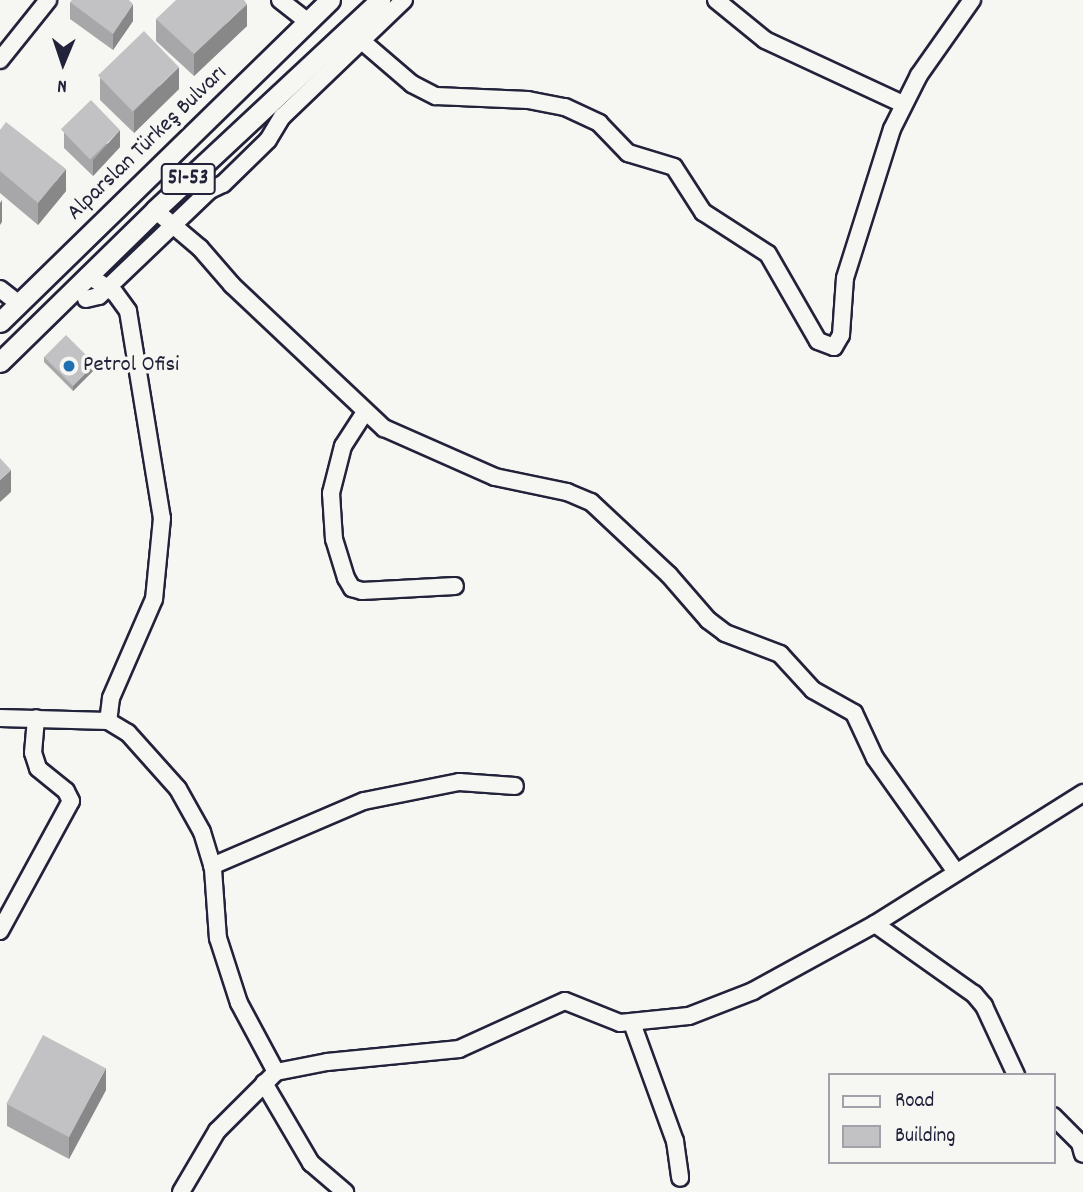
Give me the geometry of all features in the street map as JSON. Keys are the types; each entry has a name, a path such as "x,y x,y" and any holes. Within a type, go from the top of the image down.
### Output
{"main road":[{"name":"Alparslan Türkeş Bulvarı","path":"0,322 330,0"},
{"name":"51-53","path":"0,362 155,210 354,35 380,0"}],"street":[{"path":"0,60 48,0"},
{"path":"280,0 308,22"},
{"path":"86,299 107,288 173,224 223,184 268,139 282,117 354,35 404,0"},
{"path":"716,0 765,40 903,104"},
{"path":"354,35 412,84 436,96 528,100 565,107 599,123 628,153 674,167 704,212 768,254 818,341 827,347 839,343 845,278 903,104 972,0"},
{"path":"155,210 173,224 365,412 396,434 495,477 567,492 592,502 669,575 708,620 725,633 780,654 813,690 854,713 874,758 956,872"},
{"path":"88,275 122,300 132,327 162,518 154,599 111,698 108,721"},
{"path":"0,289 19,304"},
{"path":"365,412 343,446 331,493 334,539 346,578 352,588 362,592 455,586"},
{"path":"0,718 108,721 128,733 178,789 202,832 212,866 218,938 239,1003 311,1163 345,1192"},
{"path":"0,931 71,801 66,791 38,768 33,753 36,718"},
{"path":"212,866 364,802 459,782 515,786"},
{"path":"181,1192 217,1131 270,1077 327,1062 459,1049 565,1001 620,1023 688,1016 753,991 875,924 1083,793"},
{"path":"875,924 974,994 984,1006 1015,1073"},
{"path":"632,1023 675,1140 680,1178"},
{"path":"1055,1118 1080,1143 1083,1154"}],"building":[{"path":"129,0 133,4 113,34 70,2"},
{"path":"176,0 244,0 247,4 194,54 156,19"},
{"path":"144,31 179,67 133,111 98,75"},
{"path":"91,100 120,130 90,159 61,129"},
{"path":"6,122 66,169 38,203 0,171 0,130"},
{"name":"Petrol Ofisi","path":"66,335 95,364 73,386 44,357"},
{"path":"0,458 11,470 0,480"},
{"path":"43,1035 106,1068 69,1137 6,1104"}],"place":[{"name":"Petrol Ofisi","path":"69,366"}]}
